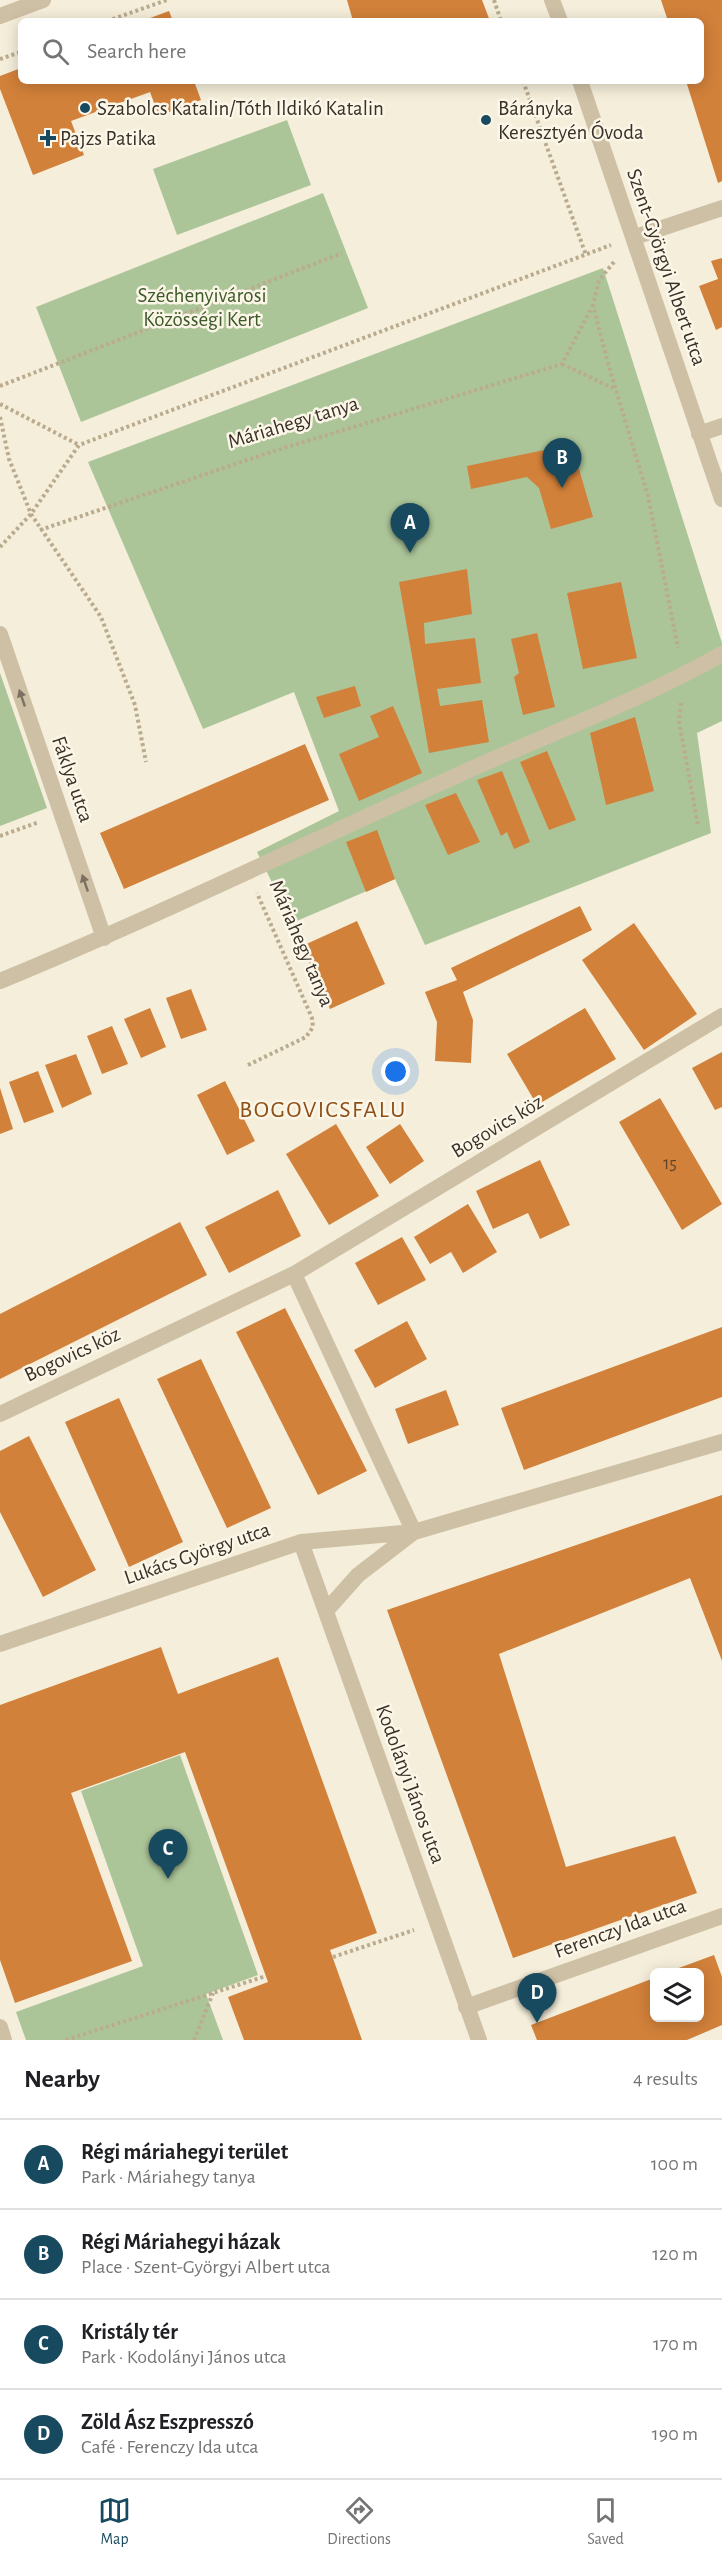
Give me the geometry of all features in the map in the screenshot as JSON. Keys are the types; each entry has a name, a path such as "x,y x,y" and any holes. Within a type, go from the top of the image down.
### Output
{"street":[{"path":"0,16 43,0"},
{"path":"552,0 559,18"},
{"name":"Szent-Györgyi Albert utca","path":"581,84 637,243 722,499"},
{"path":"637,243 722,208"},
{"path":"699,434 722,426"},
{"name":"Fáklya utca","path":"0,634 104,938"},
{"name":"Máriahegy tanya","path":"0,981 104,938 175,903 248,873 466,771 684,675 722,654"},
{"name":"Bogovics köz","path":"0,1414 294,1274 722,1016"},
{"path":"294,1274 414,1532"},
{"name":"Lukács György utca","path":"0,1644 302,1542 414,1532 722,1442"},
{"name":"Lukács György utca","path":"326,1611 358,1575 414,1532"},
{"name":"Kodolányi János utca","path":"302,1542 479,2040"},
{"name":"Ferenczy Ida utca","path":"466,2007 722,1916"},
{"path":"0,2027 4,2040"}],"path":[{"path":"116,18 167,0"},
{"path":"494,0 500,18"},
{"path":"0,59 18,53"},
{"path":"524,84 586,255"},
{"path":"0,547 31,514 79,445 586,255 637,243"},
{"path":"616,390 562,364 593,305 599,280 614,261 637,243"},
{"path":"0,386 342,253"},
{"path":"593,305 648,496 684,675 678,721 698,826"},
{"name":"Máriahegy tanya","path":"40,530 274,451 562,364"},
{"path":"0,404 79,445"},
{"path":"0,417 9,459 31,514 101,617 135,705 146,762"},
{"path":"0,836 61,813"},
{"name":"Máriahegy tanya","path":"248,873 312,1018 313,1027 306,1037 248,1065"},
{"path":"333,1957 436,1923"},
{"path":"66,2040 266,1976"},
{"path":"194,2040 213,1993"}],"green space":[{"path":"287,120 311,185 177,235 153,169"},
{"name":"Széchenyivárosi Közösségi Kert","path":"323,193 368,308 81,422 36,307"},
{"path":"603,268 722,643 722,721 697,733 711,833 425,945 395,879 292,923 257,852 339,811 294,692 203,729 88,462"},
{"path":"0,673 47,808 0,826"},
{"path":"180,1755 258,1975 206,1994 223,2040 26,2040 16,2012 143,1966 81,1791"}],"building":[{"path":"347,0 482,0 489,18 352,18"},
{"path":"661,0 722,0 722,181 718,183 687,84 704,84 704,18 667,18"},
{"path":"169,11 172,18 150,18"},
{"name":"Pajzs Patika","path":"18,69 18,84 195,84 201,100 159,116 150,92 71,121 84,155 33,175 0,89 0,76"},
{"path":"722,258 722,327 716,330 699,286 718,279 711,261"},
{"path":"559,447 579,469 593,517 551,529 539,488 527,477 471,489 467,466"},
{"path":"467,569 472,614 424,623 425,644 475,638 481,683 437,689 440,706 482,700 489,742 429,753 399,582"},
{"path":"621,582 637,658 583,669 567,593"},
{"path":"537,633 555,707 523,715 514,677 519,673 511,639"},
{"path":"355,686 361,706 324,718 316,697"},
{"path":"393,706 422,773 359,801 339,754 379,737 370,716"},
{"path":"635,717 654,791 606,805 590,733"},
{"path":"305,744 329,800 124,889 100,833"},
{"path":"547,751 576,820 549,830 520,762"},
{"path":"502,771 530,842 514,849 507,832 501,836 477,780"},
{"path":"456,793 480,842 448,855 425,805"},
{"path":"377,830 395,879 366,892 346,842"},
{"path":"580,906 592,930 463,992 473,1020 471,1063 435,1061 437,1022 425,992 457,980 451,968"},
{"path":"357,921 385,984 330,1009 302,946"},
{"path":"634,923 697,1014 644,1050 582,960"},
{"path":"191,989 207,1030 181,1039 166,998"},
{"path":"150,1008 166,1047 141,1058 124,1019"},
{"path":"585,1008 616,1059 537,1105 507,1054"},
{"path":"112,1026 128,1064 102,1074 87,1036"},
{"path":"722,1052 722,1107 715,1110 692,1068"},
{"path":"76,1054 92,1094 62,1108 45,1065"},
{"path":"38,1071 54,1112 24,1123 9,1082"},
{"path":"225,1081 255,1141 227,1155 197,1095"},
{"path":"0,1088 13,1129 0,1134"},
{"path":"660,1098 722,1204 682,1230 619,1122"},
{"path":"336,1124 379,1196 329,1225 286,1154"},
{"path":"400,1124 424,1161 390,1184 366,1147"},
{"path":"540,1160 570,1225 540,1239 528,1213 493,1229 476,1191"},
{"path":"278,1190 301,1236 229,1273 205,1227"},
{"path":"468,1204 497,1252 463,1273 451,1252 430,1264 414,1237"},
{"path":"180,1222 207,1275 0,1379 0,1314"},
{"path":"402,1237 426,1280 378,1305 355,1263"},
{"path":"285,1308 367,1471 318,1495 236,1332"},
{"path":"407,1321 427,1359 375,1388 354,1350"},
{"path":"722,1327 722,1397 524,1470 501,1408"},
{"path":"201,1359 271,1508 227,1528 157,1379"},
{"path":"446,1390 459,1425 408,1444 395,1409"},
{"path":"119,1398 183,1542 129,1567 65,1422"},
{"path":"29,1436 96,1570 43,1597 0,1512 0,1451"},
{"path":"722,1495 722,1661 690,1578 499,1654 566,1867 675,1836 697,1893 513,1958 387,1610"},
{"path":"161,1647 178,1694 278,1657 377,1933 330,1950 362,2040 244,2040 228,1997 268,1982 185,1752 71,1793 132,1961 15,2003 0,1960 0,1705"},
{"path":"714,1955 722,1977 722,2025 687,2040 537,2040 531,2025 650,1980 650,2022 704,2022 704,1968 679,1968"}],"place":[{"name":"Szabolcs Katalin/Tóth Ildikó Katalin","path":"85,108"},
{"name":"Bárányka Keresztyén Óvoda","path":"486,120"},
{"name":"Pajzs Patika","path":"48,138"},
{"name":"Régi Máriahegyi házak","path":"562,488"},
{"name":"Régi máriahegyi terület","path":"410,553"},
{"name":"Kristály tér","path":"168,1879"},
{"name":"Zöld Ász Eszpresszó","path":"537,2023"}],"district":[{"name":"BOGOVICSFALU","path":"323,1109"}]}
